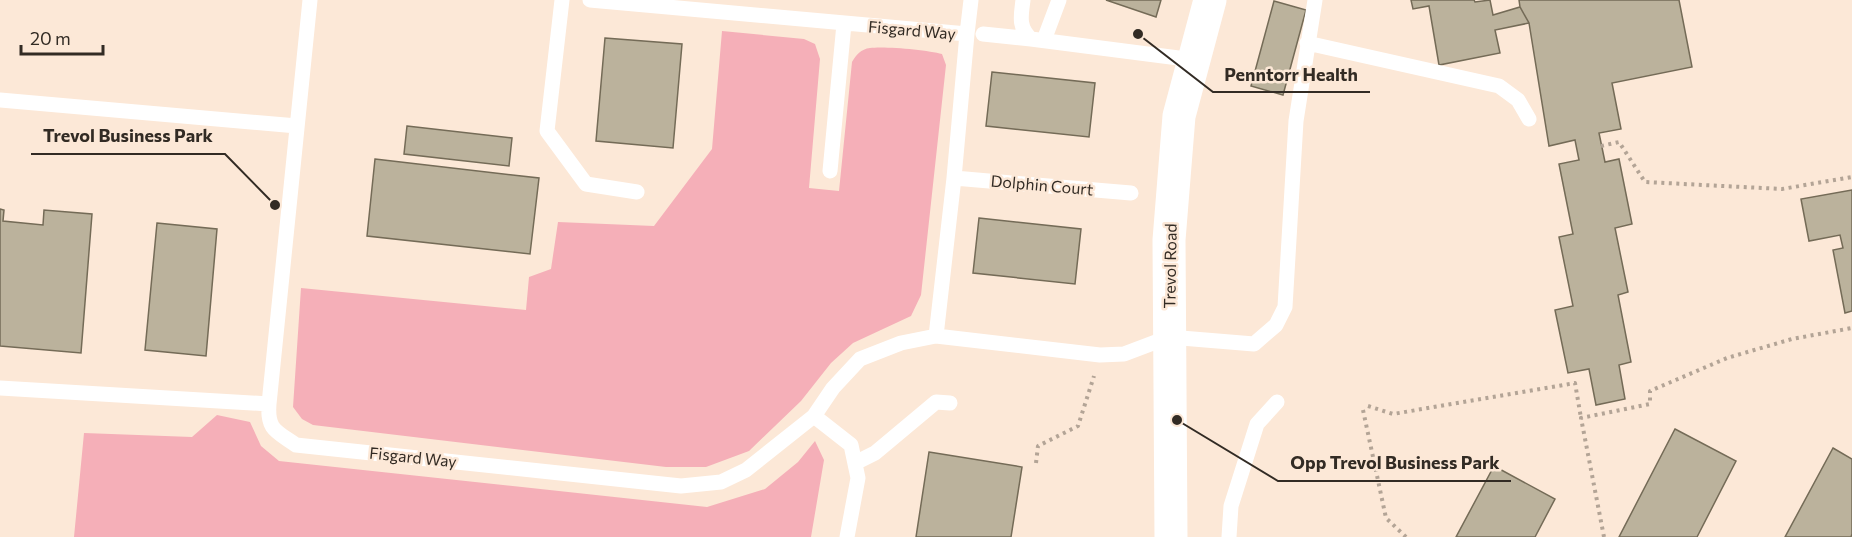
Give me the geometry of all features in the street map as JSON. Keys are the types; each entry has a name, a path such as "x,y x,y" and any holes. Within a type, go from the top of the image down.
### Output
{"street":[{"name":"Trevol Road","path":"1171,537 1169,240 1179,116 1210,0"}],"lane":[{"name":"Fisgard Way","path":"310,0 268,420 276,432 296,445 681,486 721,483 746,470 814,416 833,388 860,359 901,343 936,336 1100,355 1124,354 1169,337"},
{"path":"562,0 547,131 586,184 637,192"},
{"name":"Fisgard Way","path":"590,0 975,34 954,178 936,336"},
{"path":"970,0 975,34 1194,60"},
{"path":"1023,0 1021,24 1024,32 1037,40"},
{"path":"1037,40 1059,0"},
{"path":"1169,337 1254,344 1276,326 1286,307 1296,121 1315,0"},
{"path":"830,171 844,24"},
{"path":"1307,43 1499,86 1518,100 1529,119"},
{"path":"0,100 297,126"},
{"name":"Dolphin Court","path":"954,178 1131,193"},
{"path":"0,388 269,404"},
{"path":"855,463 875,453 936,402 950,403"},
{"path":"1229,537 1231,506 1257,424 1277,402"},
{"path":"814,416 851,445 858,478 847,537"}],"path":[{"path":"1601,146 1619,142 1645,182 1782,189 1852,177"},
{"path":"1581,418 1650,404 1650,391 1727,358 1792,339 1852,328"},
{"path":"1036,463 1038,446 1078,426 1100,355"},
{"path":"1368,406 1393,414 1575,383 1604,537"},
{"path":"1362,410 1386,518 1406,537"}],"shaded area":[{"path":"722,31 804,39 815,44 820,59 809,188 839,191 852,62 857,55 870,48 906,49 942,54 946,65 921,295 911,316 853,343 831,363 801,401 749,451 706,467 666,467 313,425 302,419 293,407 301,288 526,310 529,277 551,269 558,222 654,226 712,149"},
{"path":"217,415 250,422 261,446 279,461 707,507 765,489 798,462 815,441 824,460 811,537 74,537 84,433 192,437"}],"building":[{"path":"1106,0 1161,0 1156,17"},
{"path":"1411,0 1474,0 1475,2 1490,0 1493,15 1520,7 1529,23 1495,30 1500,53 1439,65 1429,6 1413,9"},
{"path":"1519,0 1679,0 1692,67 1612,83 1621,129 1599,133 1605,162 1619,159 1632,224 1615,228 1628,292 1618,295 1631,362 1619,365 1625,399 1596,405 1589,369 1568,373 1555,310 1573,306 1559,237 1573,234 1559,164 1579,160 1575,140 1549,146 1529,23 1520,7"},
{"path":"1274,1 1306,10 1283,95 1251,86"},
{"path":"605,38 682,44 673,148 596,141"},
{"path":"992,72 1095,83 1089,137 986,126"},
{"path":"407,126 512,138 509,166 404,154"},
{"path":"375,159 539,178 530,254 367,236"},
{"path":"1852,190 1852,311 1845,313 1833,250 1843,248 1840,235 1809,241 1801,199"},
{"path":"0,209 4,210 3,221 43,225 44,210 92,214 81,353 0,346"},
{"path":"979,218 1081,229 1075,284 973,273"},
{"path":"157,223 217,229 206,356 145,350"},
{"path":"1675,429 1736,461 1697,537 1619,537"},
{"path":"1833,448 1852,459 1851,537 1785,537"},
{"path":"929,452 1022,467 1011,537 916,537"},
{"path":"1494,466 1555,499 1535,537 1456,537"}],"place":[{"name":"Penntorr Health","path":"1138,34"},
{"name":"Trevol Business Park","path":"275,205"},
{"name":"Opp Trevol Business Park","path":"1177,420"}]}
